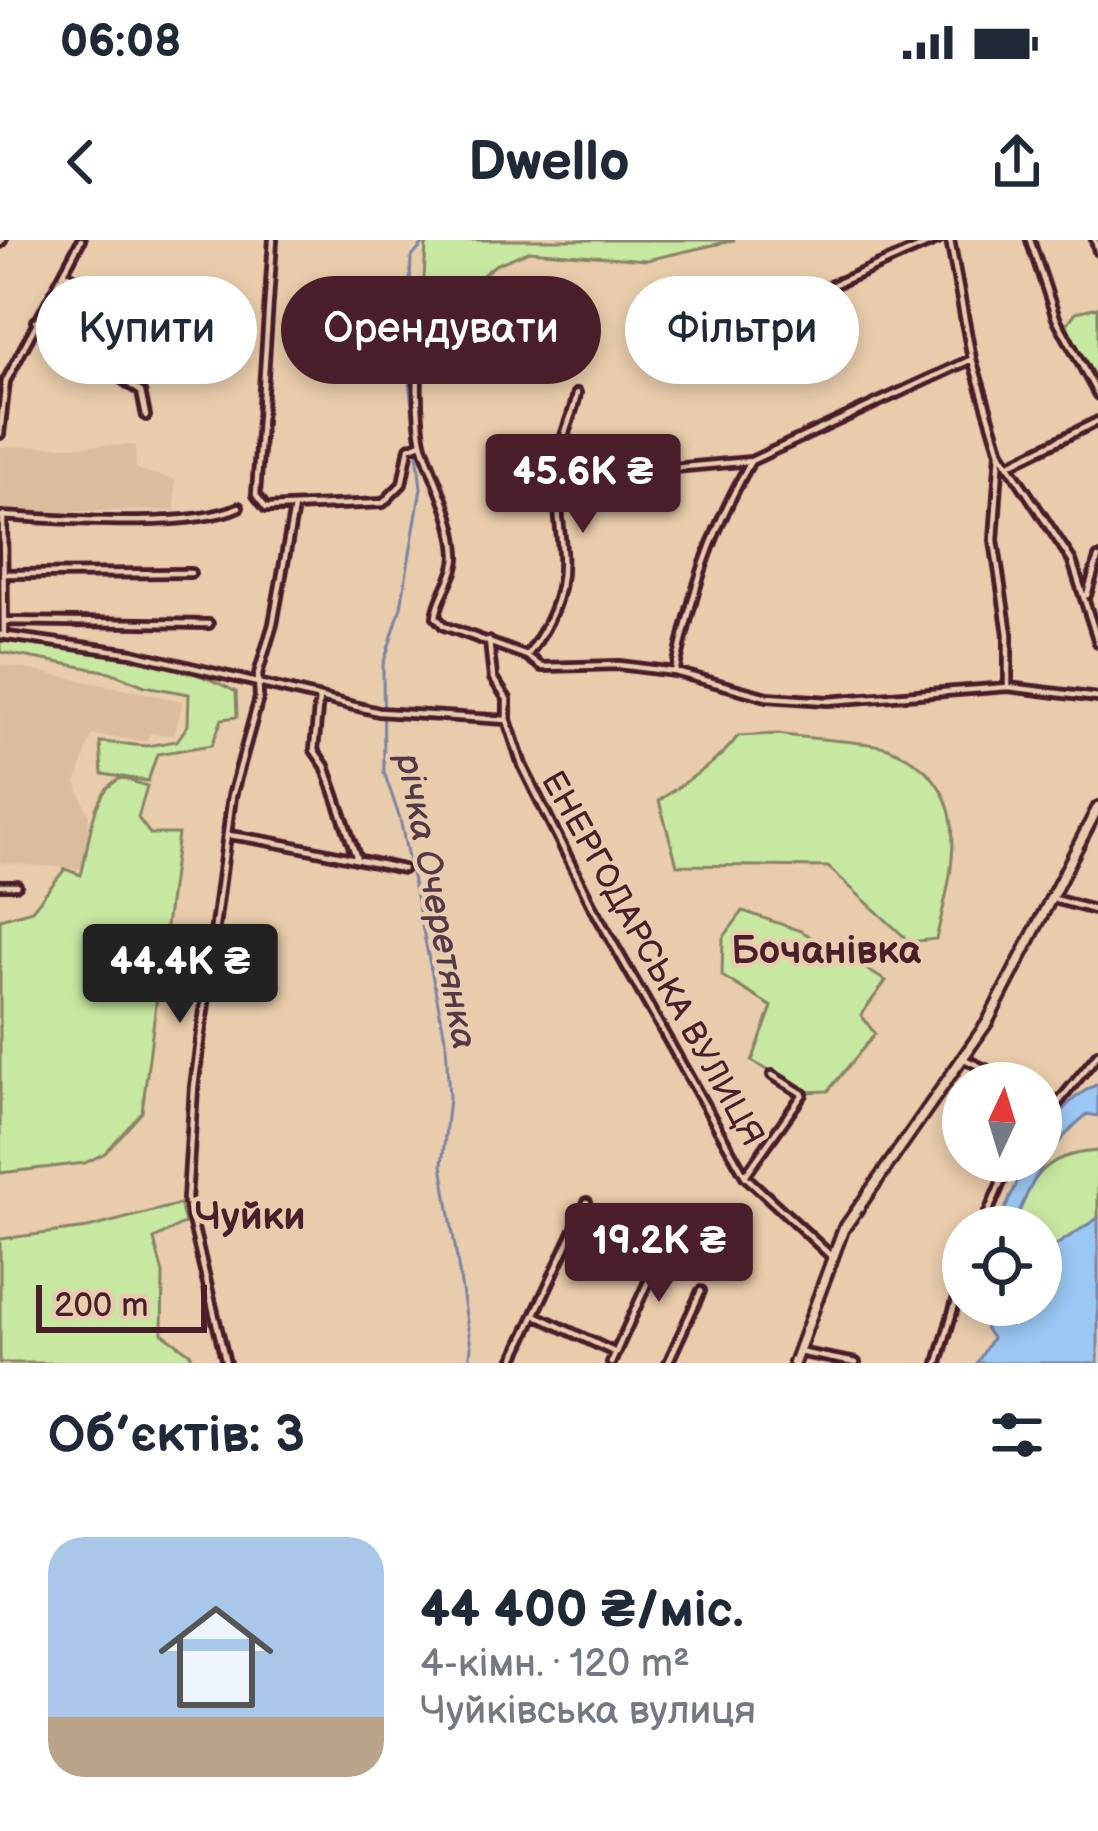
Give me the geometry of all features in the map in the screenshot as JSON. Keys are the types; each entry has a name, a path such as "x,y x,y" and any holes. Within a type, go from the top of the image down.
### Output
{"main road":[{"path":"794,1363 843,1229 964,1059 1054,899 1098,807"}],"street":[{"path":"70,276 67,274 81,240"},
{"path":"272,240 263,435 254,483 266,508 382,503 402,484 409,448 422,442"},
{"path":"851,276 938,240"},
{"path":"950,240 972,359 1000,452 994,540 1008,634 1008,687"},
{"path":"1030,240 1056,318 1098,394"},
{"path":"1095,240 1098,251"},
{"path":"0,434 5,381 36,322"},
{"path":"561,471 586,481 613,482 662,469 751,461 972,359"},
{"path":"128,384 140,392 146,416"},
{"path":"420,384 422,442 439,486 457,559 437,605 436,616 445,626 527,656 542,667 619,665 674,672 767,697 828,701 1008,687 1098,698"},
{"path":"527,656 552,623 565,566 561,449 578,393"},
{"path":"1010,464 1098,421"},
{"path":"1000,452 1072,561 1098,642"},
{"path":"674,672 695,583 716,524 751,461"},
{"path":"239,507 218,517 169,521 1,516 2,635 132,653 383,712 507,720"},
{"path":"226,1363 187,1199 197,1053 241,753 259,698 258,681 294,508"},
{"path":"1086,601 1098,558"},
{"path":"4,574 191,573"},
{"path":"4,621 208,624"},
{"name":"ЕНЕРГОДАРСЬКА ВУЛИЦЯ","path":"489,641 493,679 507,699 507,720 522,765 592,906 746,1176 831,1256"},
{"path":"319,698 314,750 325,766 357,859"},
{"path":"229,835 403,869"},
{"path":"0,885 17,885"},
{"path":"1054,899 1098,911"},
{"path":"1062,1097 1098,1054"},
{"path":"964,1059 970,1062"},
{"path":"746,1176 802,1094 772,1075"},
{"path":"512,1363 587,1202"},
{"path":"611,1363 670,1231"},
{"path":"668,1363 701,1292"},
{"path":"535,1315 616,1353"},
{"path":"938,1363 949,1326"},
{"path":"797,1352 856,1363"}],"shaded area":[{"path":"135,445 136,469 175,480 175,510 0,512 0,447"},
{"path":"0,664 183,701 174,736 150,733 147,741 92,735 76,783 89,815 85,869 0,863"}],"green space":[{"path":"431,240 735,240 647,260 529,251 481,276 424,276 426,246"},
{"path":"1098,307 1098,392 1080,364 1067,324 1076,312"},
{"path":"0,641 91,650 182,669 236,692 237,717 222,719 212,745 157,754 148,781 102,774 100,742 147,746 177,741 188,725 189,694 145,686 110,672 0,652"},
{"path":"778,734 888,748 917,763 936,782 948,805 952,856 936,939 910,942 828,867 677,865 659,801 711,764 738,736"},
{"path":"122,778 147,786 138,818 150,834 178,834 142,1112 105,1153 85,1163 0,1173 0,919 32,910 65,869 81,875 97,806 111,784"},
{"path":"743,911 801,931 886,981 861,1015 875,1034 828,1091 804,1092 752,1061 772,1007 722,976 723,938"},
{"path":"1098,1151 1098,1218 1062,1241 1062,1206 1022,1206 1033,1182 1062,1182 1062,1158"},
{"path":"180,1204 185,1223 154,1239 163,1274 162,1333 191,1354 191,1363 0,1363 0,1239 88,1228"}],"water":[{"path":"1098,1084 1098,1116 1087,1114 1062,1140 1062,1112"},
{"path":"1017,1182 1033,1182 1022,1206 1006,1206"},
{"path":"1098,1218 1098,1363 977,1363 992,1338 985,1326 1062,1326 1062,1241"}],"waterway":[{"name":"річка Очеретянка","path":"427,240 411,258 407,362 421,488 401,607 383,665 384,772 400,819 446,1042 449,1098 442,1165 471,1347 469,1363"}],"district":[{"name":"Бочанівка","path":"826,949"},
{"name":"Чуйки","path":"250,1215"}]}
